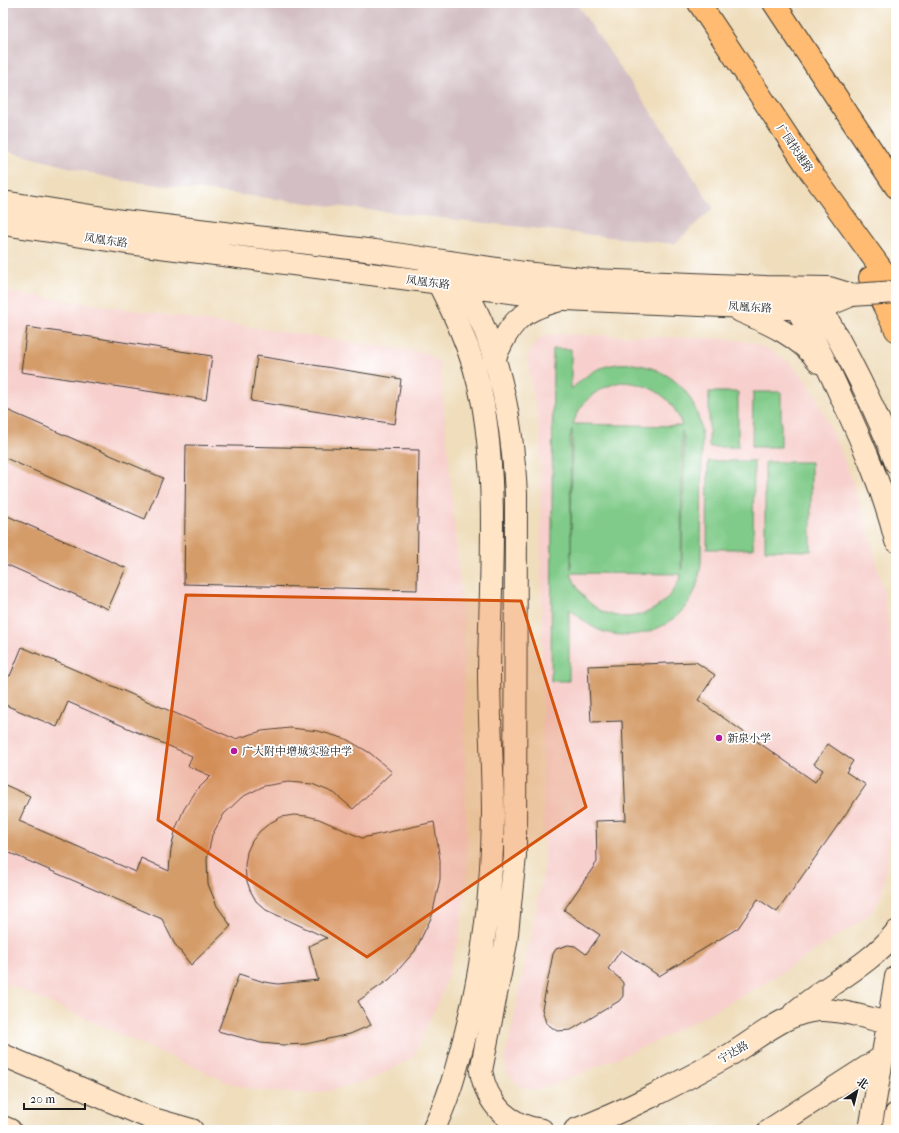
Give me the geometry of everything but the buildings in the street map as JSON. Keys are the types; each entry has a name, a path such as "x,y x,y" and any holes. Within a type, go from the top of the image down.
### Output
{"highway":[{"name":"广园快速路","path":"699,3 811,172 896,290"},
{"path":"774,3 896,187"},
{"path":"880,164 896,182"},
{"path":"811,172 856,249 896,330"}],"street":[{"name":"凤凰东路","path":"3,202 123,221 451,262 524,273 592,280 784,288 829,288 852,295"},
{"name":"凤凰东路","path":"3,224 106,240 565,299 728,306 821,308 852,295 896,290"},
{"path":"426,259 461,327 475,368 488,434 491,478 489,676 493,813 489,897 485,939 468,1023 451,1087 434,1130"},
{"path":"451,262 487,335 494,359 506,402 514,446 516,494 515,856 506,943 481,1071 484,1086 492,1101 504,1113 517,1123 532,1129 542,1130"},
{"path":"784,288 797,308 861,440 880,490 896,541"},
{"path":"809,288 858,374 884,431 896,463"},
{"path":"494,359 503,340 514,323 523,315 535,307 565,299"},
{"path":"728,306 789,335 814,356 834,382"},
{"path":"788,1018 813,997 854,972 870,959 896,932"},
{"path":"870,1130 889,1052 896,977"},
{"name":"宁达路","path":"572,1130 686,1079 788,1018 804,1012 819,1010 892,1024"},
{"path":"769,1130 889,1052"},
{"path":"3,1055 175,1130"},
{"path":"894,1130 896,1114"},
{"path":"150,1118 192,1130"},
{"path":"3,1127 10,1130"}],"highlighted area":[{"path":"186,595 521,601 586,807 367,957 158,820"}],"shaded area":[{"path":"3,3 576,3 662,128 713,208 674,244 118,180 3,150"},
{"name":"广大附中增城实验中学","path":"3,291 427,353 440,364 463,621 467,881 459,937 442,993 413,1057 392,1069 371,1079 325,1092 302,1094 255,1090 232,1084 3,982"},
{"name":"新泉小学","path":"560,334 729,339 750,342 770,350 787,361 802,376 814,393 843,457 867,525 884,594 894,664 896,780 895,806 882,894 873,910 860,922 762,985 659,1040 551,1086 535,1090 519,1086 508,1074 504,1058 509,1042 544,870 540,436 528,361 530,350 538,340 548,335"}],"green space":[{"path":"553,349 571,349 571,389 585,377 601,368 628,364 642,365 655,369 678,384 687,394 697,414 702,438 701,562 696,587 686,607 665,624 653,630 639,634 612,634 595,628 569,609 569,681 551,681","holes":["621,382 651,388 666,399 673,407 682,426 573,424 580,408 585,402 597,392","572,429 571,569 570,438","682,431 684,439 681,570","571,573 681,574 671,593 658,606 642,614 625,617 609,614 593,606 580,592"]},
{"path":"709,392 738,392 738,447 709,447"},
{"path":"753,392 781,392 781,447 752,447"},
{"path":"708,461 754,461 753,549 707,549"},
{"path":"765,462 811,462 811,551 765,550"}],"place":[{"name":"新泉小学","path":"719,738"},
{"name":"广大附中增城实验中学","path":"234,751"}]}
